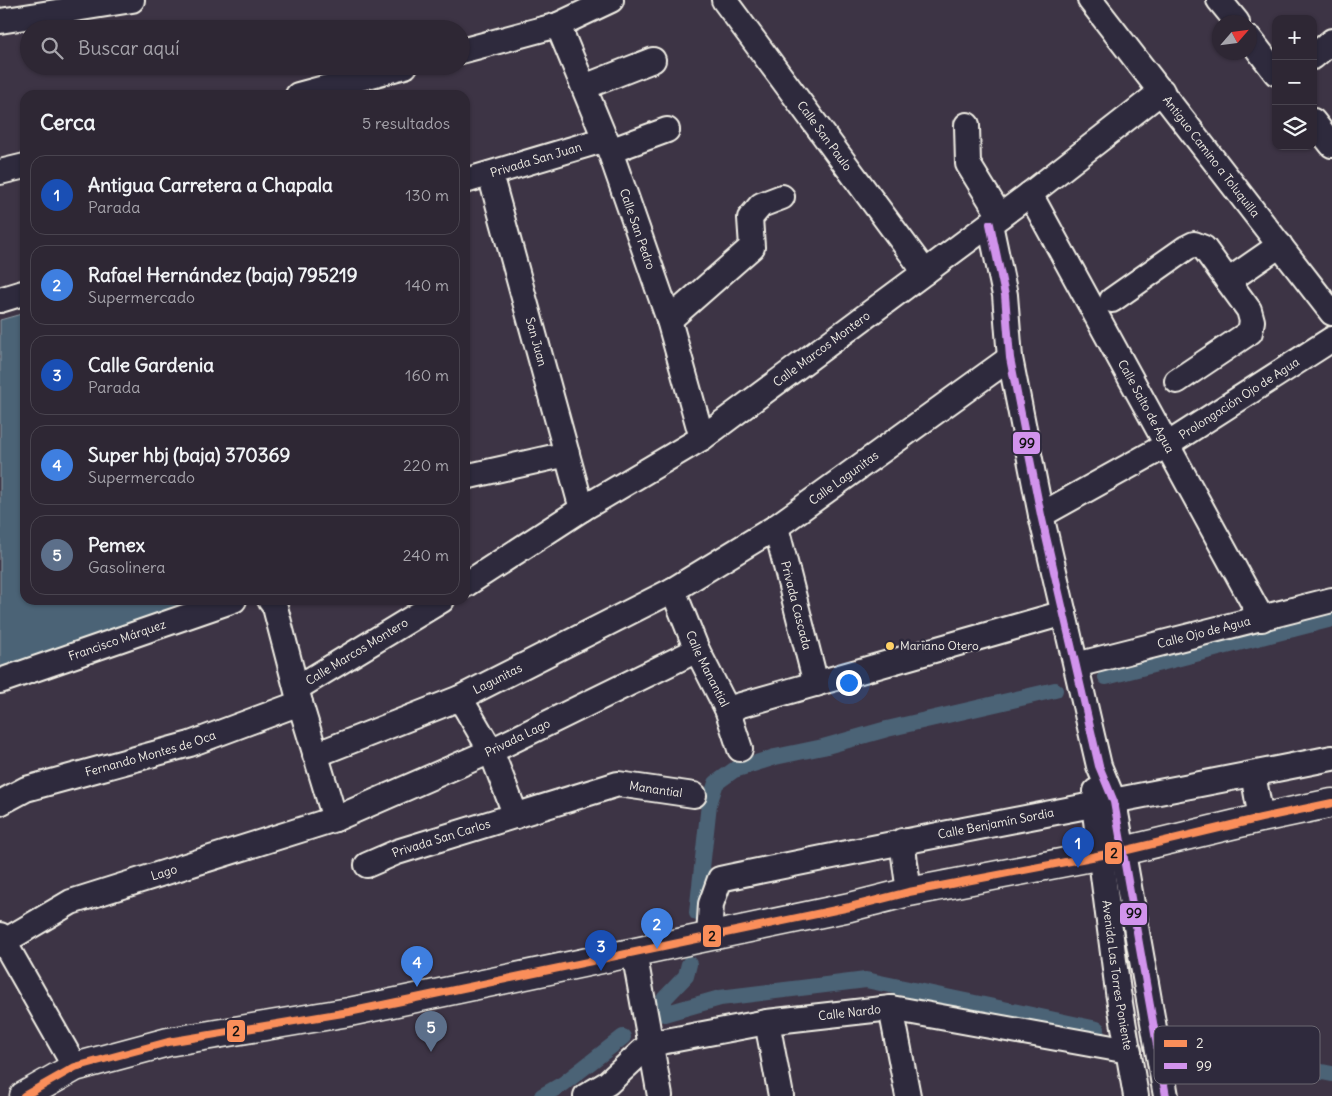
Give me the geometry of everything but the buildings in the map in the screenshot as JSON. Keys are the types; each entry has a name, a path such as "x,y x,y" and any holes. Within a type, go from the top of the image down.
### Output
{"main road":[{"path":"24,1096 75,1067 168,1042 349,1012 850,908 909,892 1112,853 1332,803"}],"street":[{"path":"0,21 132,0"},
{"path":"470,49 558,25 611,0"},
{"name":"Calle San Paulo","path":"724,0 925,272"},
{"name":"Antiguo Camino a Toluquilla","path":"1090,0 1332,313"},
{"name":"Calle San Pedro","path":"558,25 608,145 668,320 702,438"},
{"path":"1317,54 1332,41"},
{"path":"1257,48 1272,68"},
{"path":"584,86 653,60"},
{"path":"316,90 372,75"},
{"name":"Calle Marcos Montero","path":"470,582 582,509 702,438 1030,194 1162,91"},
{"path":"967,125 968,164 995,220 1005,295 1010,358 1041,515 1076,664"},
{"path":"1317,126 1332,145"},
{"name":"Privada San Juan","path":"470,179 667,130"},
{"path":"0,172 20,167"},
{"name":"San Juan","path":"490,174 582,509"},
{"name":"Calle Salto de Agua","path":"1030,194 1262,619"},
{"path":"668,320 752,247 750,218 761,205 782,197"},
{"path":"1112,300 1186,248 1194,244 1204,248 1249,310 1252,321 1250,332 1177,381"},
{"path":"1228,281 1280,245"},
{"path":"0,300 20,294"},
{"name":"Prolongación Ojo de Agua","path":"1041,515 1167,445 1332,339"},
{"name":"Calle Lagunitas","path":"673,590 776,527 1010,358"},
{"path":"470,476 567,454"},
{"name":"Privada Cascada","path":"776,527 816,684"},
{"name":"Calle Manantial","path":"673,590 697,650 727,709 740,749"},
{"name":"Lagunitas","path":"315,755 460,698 673,590"},
{"name":"Calle Ojo de Agua","path":"1076,664 1332,600"},
{"name":"Francisco Márquez","path":"0,681 220,605"},
{"path":"274,605 298,696 335,819"},
{"name":"Calle Marcos Montero","path":"298,696 429,605"},
{"path":"727,709 1064,613"},
{"name":"Privada Lago","path":"335,819 491,751 697,650"},
{"name":"Avenida Las Torres Poniente","path":"1076,664 1099,766 1118,890 1154,1044"},
{"name":"Fernando Montes de Oca","path":"0,803 26,789 190,744 298,696"},
{"path":"460,698 491,751 516,816"},
{"name":"Calle Benjamín Sordia","path":"709,937 711,904 720,879 902,841 1104,804 1332,758"},
{"path":"1254,774 1261,818"},
{"name":"Privada San Carlos","path":"367,865 397,852 618,784"},
{"name":"Manantial","path":"618,784 694,794"},
{"name":"Lago","path":"1,940 71,902 335,819"},
{"path":"902,841 909,892"},
{"name":"Avenida Las Torres Poniente","path":"1118,890 1118,992 1136,1096"},
{"path":"1,940 75,1067"},
{"path":"634,952 660,1096"},
{"path":"891,1008 908,1096"},
{"name":"Calle Nardo","path":"650,1044 766,1022 891,1008 1129,1051"},
{"path":"766,1022 781,1096"},
{"path":"586,1096 608,1083 650,1044"}],"water":[{"path":"20,314 20,605 197,605 0,673 0,320"}],"waterway":[{"path":"1106,677 1332,619"},
{"path":"697,913 709,804 716,783 734,770 775,757 823,747 887,729 1055,690"},
{"path":"689,964 686,976 664,999 664,1014 720,998 866,980 1097,1029"},
{"path":"542,1096 563,1084 623,1037"},
{"path":"1320,1072 1332,1074"}],"transit line":[{"name":"99","path":"990,224 1005,295 1010,358 1041,515 1099,766 1114,802 1154,1028"},
{"name":"2","path":"24,1096 75,1067 168,1042 349,1012 850,907 909,892 1123,851 1332,803"},
{"name":"99","path":"1164,1084 1166,1096"}],"place":[{"name":"Mariano Otero","path":"890,646"},
{"name":"Antigua Carretera a Chapala","path":"1078,868"},
{"name":"Rafael Hernández (baja) 795219","path":"657,949"},
{"name":"Calle Gardenia","path":"601,971"},
{"name":"Super hbj (baja) 370369","path":"417,987"},
{"name":"Pemex","path":"431,1052"}]}
